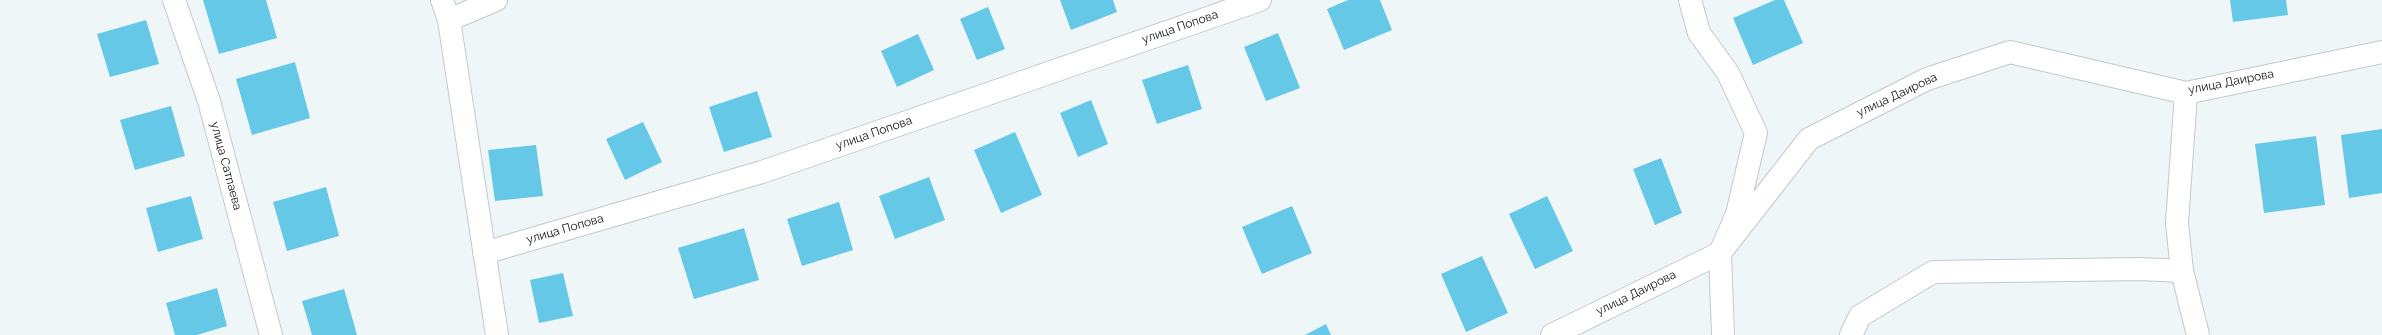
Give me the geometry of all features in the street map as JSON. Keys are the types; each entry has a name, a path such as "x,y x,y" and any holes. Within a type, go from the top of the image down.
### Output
{"street":[{"name":"улица Сатпаева","path":"174,0 209,101 271,335"},
{"path":"496,0 446,10 497,335"},
{"name":"улица Попова","path":"484,253 762,172 1260,0"},
{"path":"1690,0 1699,33 1728,74 1756,133 1737,214 1720,253 1723,335"},
{"name":"улица Даирова","path":"1552,335 1720,253 1809,139 1927,79 2010,52 2186,93 2382,52"},
{"path":"2186,93 2177,223 2182,271 2198,335"},
{"path":"1851,335 1860,316 1933,272 2139,269 2182,271"}],"building":[{"path":"203,0 266,0 277,38 219,54"},
{"path":"1060,0 1113,0 1117,12 1071,30"},
{"path":"1348,0 1380,0 1392,30 1344,50 1327,9"},
{"path":"1775,0 1784,0 1803,43 1753,65 1733,18"},
{"path":"2230,0 2286,0 2288,15 2233,22"},
{"path":"988,7 1005,49 977,60 960,19"},
{"path":"146,20 159,64 110,77 97,34"},
{"path":"1278,33 1300,88 1266,101 1244,47"},
{"path":"918,34 934,70 897,87 881,51"},
{"path":"295,62 310,118 252,135 236,79"},
{"path":"1188,65 1202,109 1157,124 1142,80"},
{"path":"757,91 772,137 724,152 709,107"},
{"path":"1091,100 1108,144 1078,157 1060,113"},
{"path":"171,106 185,156 135,170 120,120"},
{"path":"643,122 662,162 625,180 606,139"},
{"path":"2382,129 2382,193 2349,198 2341,135"},
{"path":"1015,132 1042,195 1001,213 974,150"},
{"path":"2316,136 2325,205 2264,213 2255,144"},
{"path":"536,145 543,196 495,201 488,150"},
{"path":"1661,158 1682,213 1655,225 1633,169"},
{"path":"929,177 945,220 895,239 879,196"},
{"path":"326,187 339,236 287,251 273,202"},
{"path":"191,196 203,239 158,252 146,208"},
{"path":"1547,196 1573,251 1535,269 1509,214"},
{"path":"839,202 853,250 802,266 787,219"},
{"path":"1292,206 1312,253 1262,274 1242,227"},
{"path":"744,228 759,280 694,299 678,248"},
{"path":"1482,256 1508,313 1466,332 1441,274"},
{"path":"563,273 573,316 539,323 530,280"},
{"path":"217,288 227,326 197,335 175,335 166,303"},
{"path":"344,289 357,335 312,335 302,301"},
{"path":"1326,324 1331,335 1305,335"}]}
